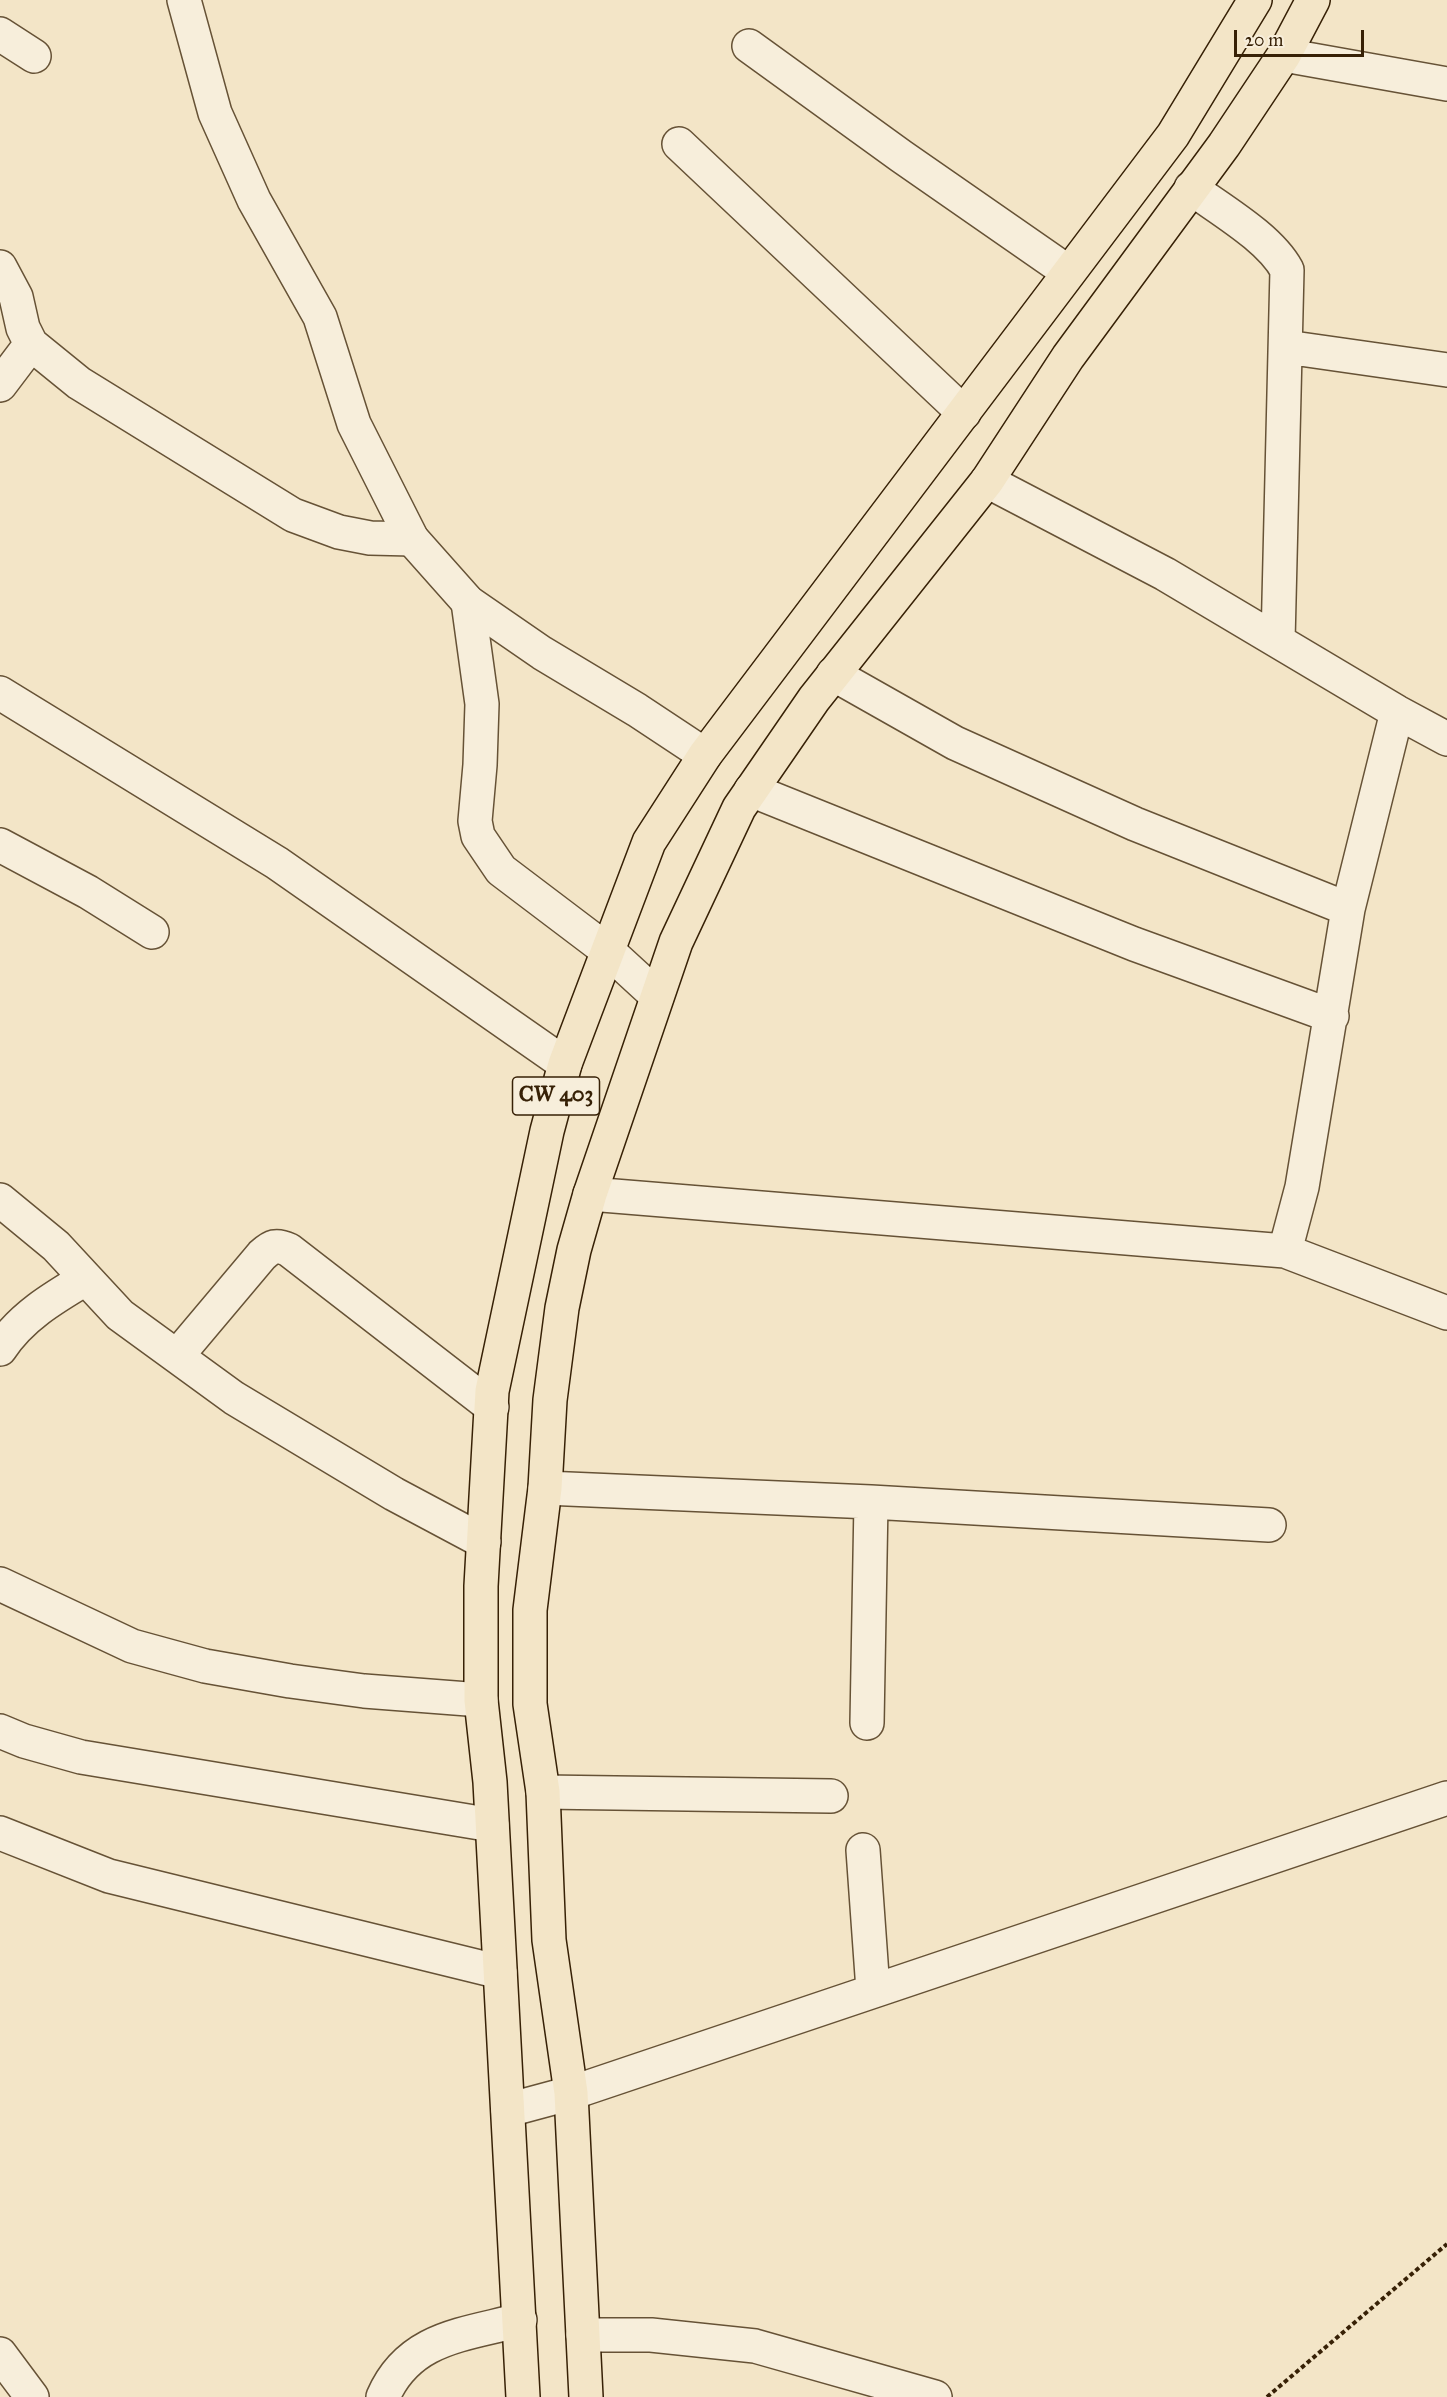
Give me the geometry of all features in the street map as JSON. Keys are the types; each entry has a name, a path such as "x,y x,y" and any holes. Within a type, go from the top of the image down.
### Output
{"main road":[{"name":"CW 403","path":"523,2397 492,1825 481,1700 481,1586 492,1391 547,1131 565,1064 649,842 705,755 1173,135 1255,0"},
{"name":"CW 403","path":"586,2397 570,2093 549,1940 543,1792 530,1704 530,1610 545,1488 550,1400 562,1308 574,1250 590,1194 676,942 739,808 833,674 987,481 1068,357 1224,145 1284,55 1313,0"}],"street":[{"path":"184,0 215,113 254,200 320,318 354,424 412,539 468,602 542,652 705,755"},
{"path":"0,33 34,56"},
{"path":"748,46 1068,272"},
{"path":"1284,55 1447,84"},
{"path":"679,144 964,413"},
{"path":"1191,188 1279,255 1287,270 1278,641"},
{"path":"0,267 16,297 23,328 31,344 79,383 293,515 339,532 370,537 412,539"},
{"path":"0,385 31,344"},
{"path":"1286,347 1447,370"},
{"path":"987,481 1165,574 1397,712 1447,739"},
{"path":"468,602 482,704 475,821 478,837 501,870 608,951 657,996"},
{"path":"833,674 955,743 1135,824 1348,909"},
{"path":"0,693 277,863 565,1064"},
{"path":"1285,1251 1302,1187 1348,909 1397,712"},
{"path":"751,790 1134,944 1332,1016"},
{"path":"0,845 88,891 152,932"},
{"path":"590,1194 1285,1251 1447,1313"},
{"path":"0,1200 57,1246 120,1315 234,1398 394,1494 484,1542"},
{"path":"177,1356 262,1256 272,1247 279,1245 289,1250 492,1407"},
{"path":"0,1349 9,1335 32,1313 85,1279"},
{"path":"545,1488 871,1502 1269,1525"},
{"path":"867,1723 871,1502"},
{"path":"0,1584 132,1646 205,1666 290,1682 364,1691 481,1700"},
{"path":"0,1731 24,1741 81,1757 492,1825"},
{"path":"543,1792 831,1796"},
{"path":"508,2110 570,2093 1447,1798"},
{"path":"0,1833 110,1876 500,1972"},
{"path":"863,1850 873,1990"},
{"path":"383,2397 401,2368 420,2350 438,2342 520,2320"},
{"path":"583,2335 651,2335 755,2346 935,2397"},
{"path":"0,2354 32,2397"}],"path":[{"path":"1267,2397 1447,2244"}]}
